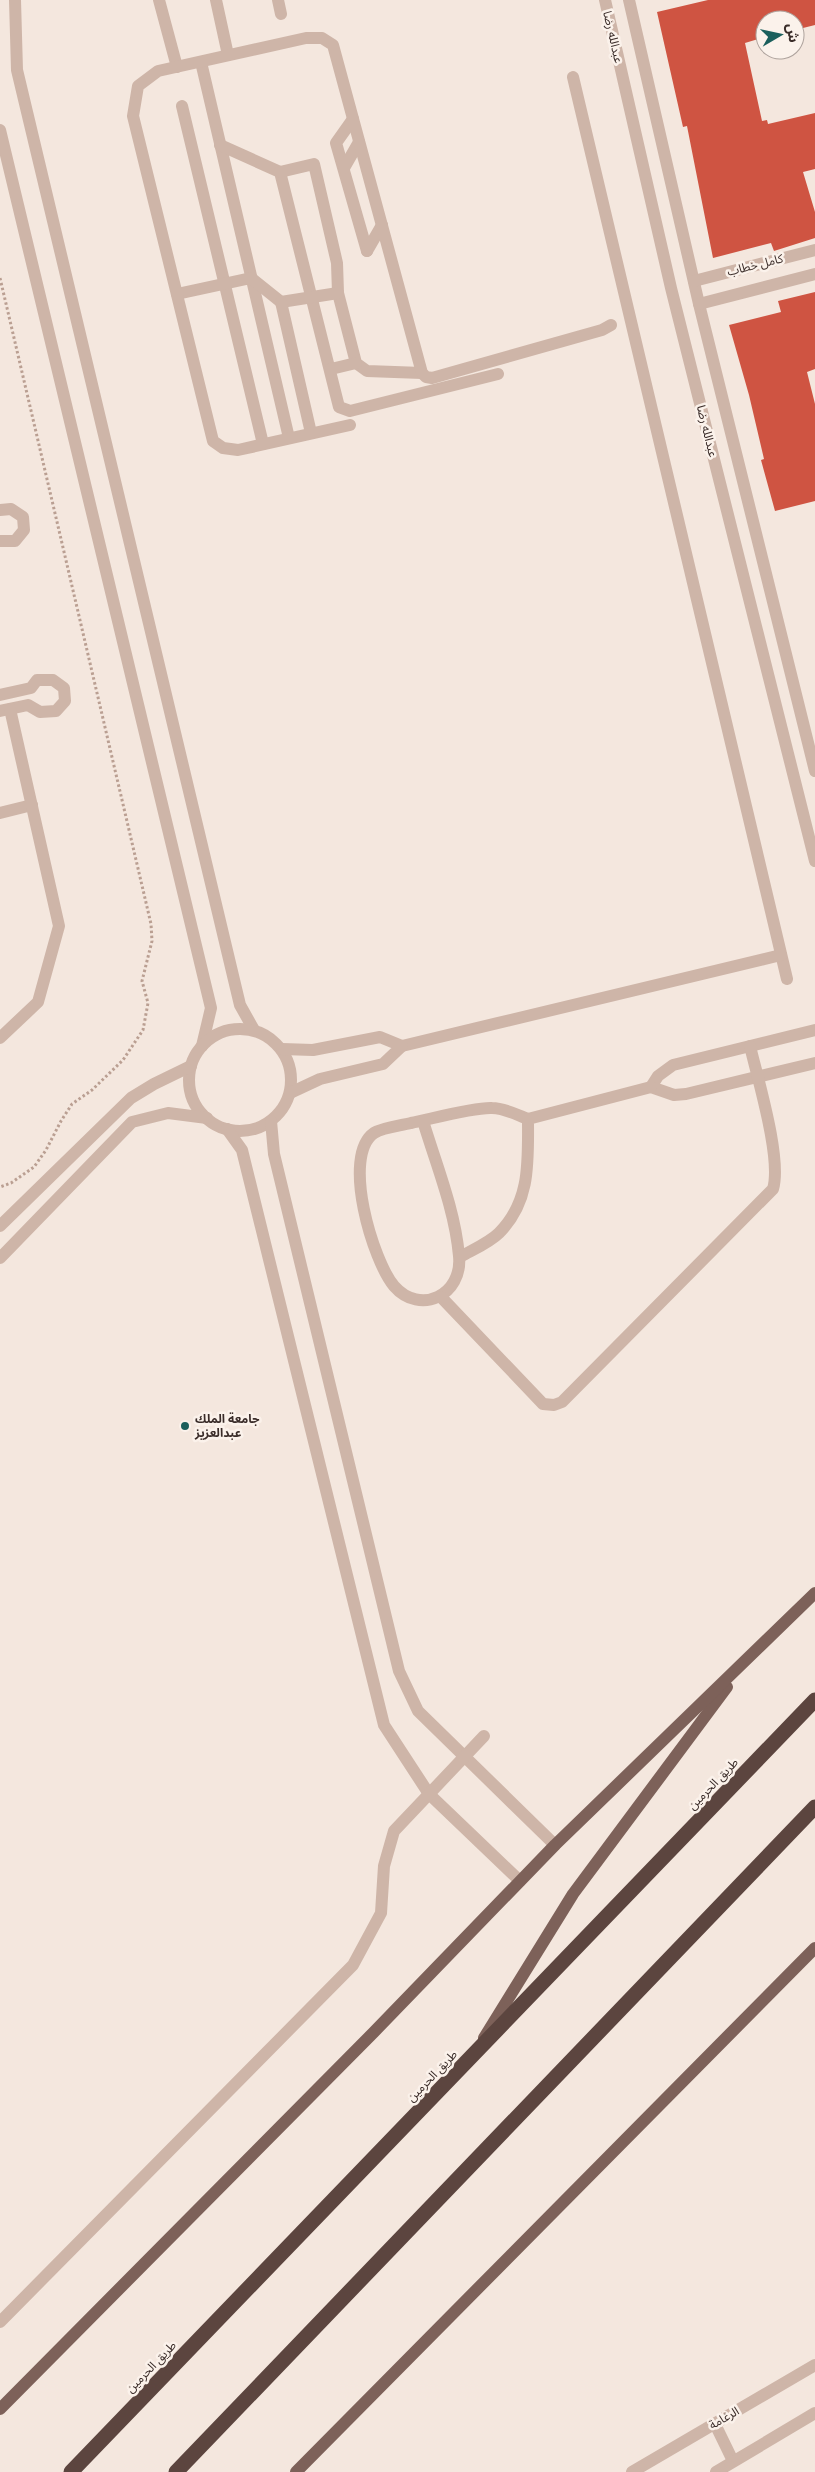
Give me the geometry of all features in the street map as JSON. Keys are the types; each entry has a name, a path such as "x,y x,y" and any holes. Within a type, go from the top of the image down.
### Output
{"highway":[{"name":"طريق الحرمين","path":"71,2472 815,1700"},
{"path":"176,2472 815,1807"}],"main road":[{"path":"0,2409 367,2039 555,1845 815,1593"},
{"path":"474,2054 572,1894 749,1657"},
{"path":"296,2472 815,1948"}],"street":[{"path":"15,0 17,70 240,1005 254,1030"},
{"path":"159,0 177,67"},
{"path":"216,0 228,55"},
{"path":"278,0 281,14"},
{"name":"عبدالله رضا","path":"605,0 671,288 815,861"},
{"name":"عبدالله رضا","path":"629,0 699,304 815,771"},
{"path":"350,424 238,450 223,448 214,441 133,116 138,86 158,71 306,38 322,38 333,46 422,373 426,377 432,378 602,330 611,325"},
{"path":"201,62 289,438"},
{"path":"573,77 787,979"},
{"path":"182,106 263,444"},
{"path":"353,119 336,143 367,251 382,225"},
{"path":"0,130 211,1008 202,1046 191,1066 190,1083 194,1100 207,1118"},
{"path":"344,168 359,142"},
{"path":"220,145 280,172 314,164 337,262 338,293 356,363 367,371 422,373"},
{"path":"348,185 363,156"},
{"path":"280,172 314,298 339,407 350,411 498,374"},
{"path":"356,210 372,188"},
{"path":"360,226 375,202"},
{"name":"كامل خطاب","path":"694,281 815,250"},
{"name":"كامل خطاب","path":"699,304 815,274"},
{"path":"177,294 251,278"},
{"path":"251,278 281,302 311,433"},
{"path":"281,302 338,293"},
{"path":"331,369 356,363"},
{"path":"0,510 12,509 23,517 24,530 15,541 0,541"},
{"path":"0,695 30,688 37,680 53,680 64,688 65,701 56,711 40,712 28,705 5,710 32,805 59,926 38,1002 0,1038"},
{"path":"0,813 32,805"},
{"path":"290,1093 320,1079 382,1064 402,1046 781,955"},
{"path":"202,1046 210,1038 225,1031 242,1028 254,1030 274,1040 282,1049 291,1070 290,1093 286,1104 271,1121 250,1130 227,1129"},
{"path":"651,1087 658,1076 673,1065 815,1030"},
{"path":"282,1049 313,1050 380,1037 402,1046"},
{"path":"441,1297 544,1404 554,1405 562,1402 773,1189 776,1178 774,1158 750,1046"},
{"path":"423,1121 452,1218 460,1257 458,1272 450,1288 441,1297 424,1300 408,1297 393,1286 380,1260 362,1204 360,1172 366,1142 374,1133 423,1121 491,1108 505,1110 528,1119 651,1087 674,1095 815,1063"},
{"path":"0,1226 131,1098 154,1084 191,1066"},
{"path":"0,1258 132,1122 168,1113 207,1118 227,1129 242,1150 384,1725 429,1794 520,1881"},
{"path":"460,1257 498,1234 513,1216 525,1192 528,1119"},
{"path":"271,1121 274,1154 399,1671 418,1711 555,1845"},
{"path":"0,2322 353,1965 381,1913 384,1866 394,1831 484,1736"},
{"name":"الرغامة","path":"632,2472 815,2365"},
{"path":"716,2472 815,2413"},
{"path":"715,2424 733,2461"}],"path":[{"path":"0,278 151,924 152,942 142,981 148,1003 142,1030 123,1060 92,1090 72,1104 34,1167 11,1183 0,1187"}],"building":[{"path":"708,0 815,0 815,25 805,28 805,10 755,10 755,40 745,43 762,121 767,120 768,124 815,113 815,169 803,172 815,212 815,238 774,251 771,243 713,258 687,126 683,127 657,12"},
{"path":"815,292 815,369 807,372 815,404 815,501 775,511 761,460 764,459 749,395 729,325 781,312 778,301"}],"place":[{"name":"جامعة الملك عبدالعزيز","path":"185,1426"}]}
